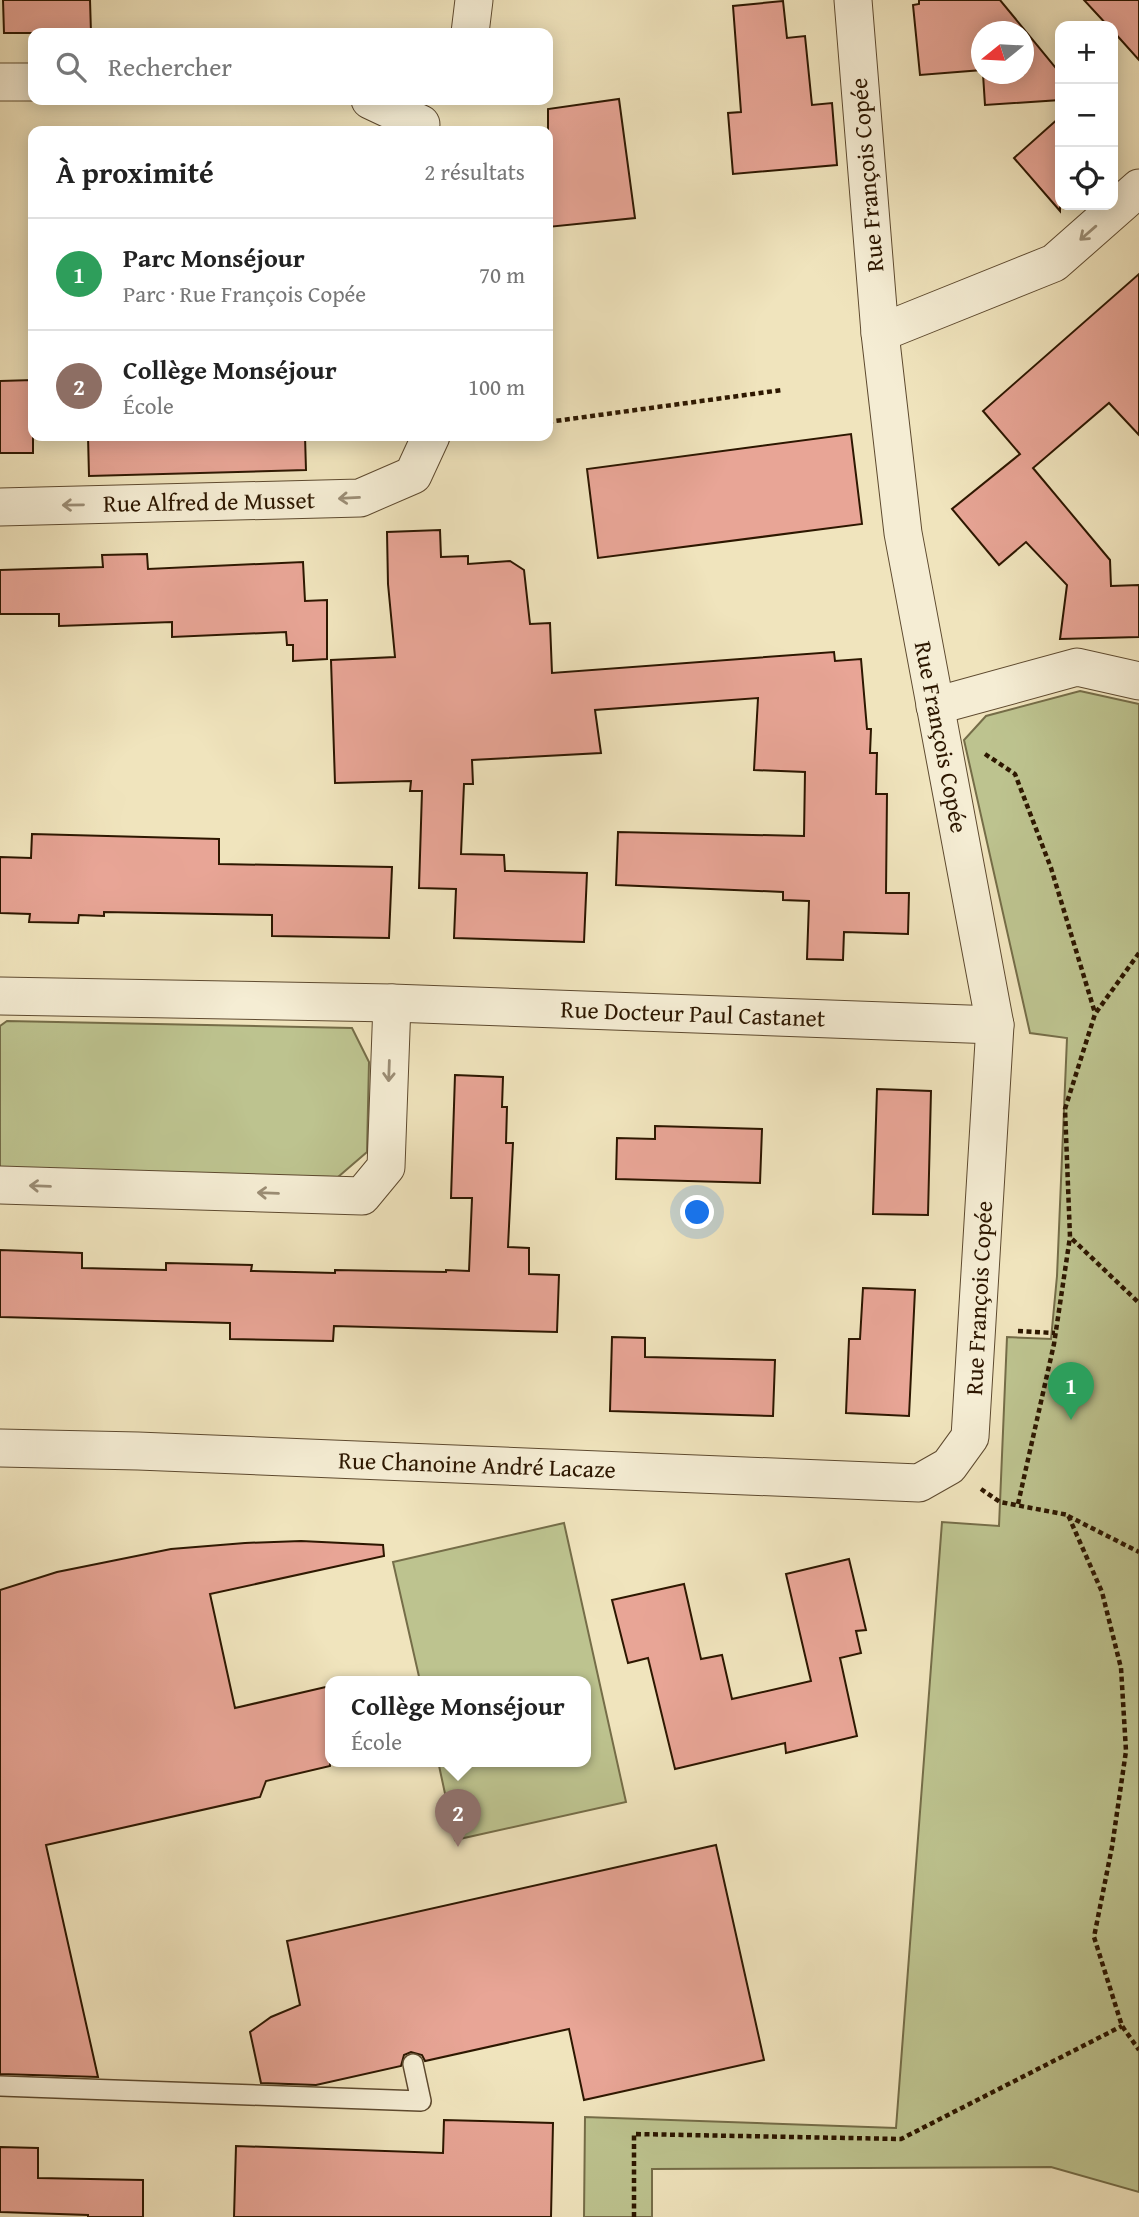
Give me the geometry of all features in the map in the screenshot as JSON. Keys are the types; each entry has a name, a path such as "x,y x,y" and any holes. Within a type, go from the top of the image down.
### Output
{"street":[{"path":"471,28 474,0"},
{"name":"Rue François Copée","path":"853,0 880,333 903,533 995,1025 970,1437 949,1466"},
{"path":"0,82 28,82"},
{"path":"385,105 425,118"},
{"path":"880,333 1054,263 1139,188"},
{"name":"Rue Alfred de Musset","path":"0,507 360,498 413,475 429,441"},
{"path":"935,706 1077,667 1139,681"},
{"name":"Rue Docteur Paul Castanet","path":"0,996 392,1003 995,1025"},
{"path":"0,1185 362,1196 386,1167 392,1003"},
{"name":"Rue Chanoine André Lacaze","path":"0,1448 179,1452 919,1483 949,1466"}],"lane":[{"path":"0,2086 421,2101 413,2064"}],"path":[{"path":"553,421 782,390"},
{"path":"935,706 964,740 1016,774 1051,869 1095,1014"},
{"path":"1018,1504 1054,1344 1070,1237 1065,1109 1095,1014 1139,953"},
{"path":"1070,1237 1139,1303"},
{"path":"949,1466 1000,1502 1068,1515 1139,1552"},
{"path":"1068,1515 1102,1592 1121,1668 1126,1751 1112,1846 1094,1937 1122,2026 1139,2050"},
{"path":"634,2217 634,2134 901,2139 1122,2026"}],"green space":[{"path":"1080,691 1139,704 1139,2192 1051,2167 652,2169 652,2217 584,2217 585,2117 896,2128 942,1522 999,1526 1007,1337 1051,1339 1057,1276 1067,1038 1030,1033 964,740 986,716"},
{"path":"7,1021 352,1028 369,1062 367,1152 338,1177 4,1171 0,1168 0,1026"},
{"path":"564,1523 626,1802 455,1840 439,1767 591,1767 591,1676 419,1676 393,1562"}],"building":[{"path":"3,0 90,0 91,28 28,28 28,33 4,33"},
{"path":"919,0 1000,0 1017,21 971,21 971,71 920,75 913,5 919,4"},
{"path":"1084,0 1139,0 1139,60 1118,37 1118,21 1103,21"},
{"path":"783,1 787,38 805,36 812,105 832,103 837,165 733,174 728,113 741,112 733,6"},
{"path":"1034,41 1055,67 1055,100 985,105 984,84 1034,84"},
{"path":"619,99 635,218 553,226 553,126 548,126 548,109"},
{"path":"1055,121 1055,205 1014,158"},
{"path":"1139,274 1139,435 1109,403 1033,468 1110,560 1111,586 1139,585 1139,637 1060,639 1067,585 1026,542 999,565 952,509 1020,454 983,411"},
{"path":"28,380 28,441 33,441 33,453 0,453 0,381"},
{"path":"851,434 862,524 598,558 587,469"},
{"path":"88,441 305,441 306,470 89,476"},
{"path":"440,530 441,557 468,556 468,564 510,561 524,570 530,624 550,623 552,673 834,652 835,661 861,659 867,729 871,729 870,753 877,753 876,794 887,794 886,893 909,893 908,934 844,932 843,960 807,959 809,901 783,900 783,892 616,885 618,832 804,836 805,772 754,770 758,698 595,710 601,753 472,760 473,784 464,784 461,854 504,855 505,871 587,873 584,942 454,938 456,889 419,888 422,791 410,791 411,781 335,783 331,660 395,657 388,584 387,532"},
{"path":"147,554 148,569 303,562 305,601 327,600 327,659 293,661 293,645 287,645 286,632 172,637 172,622 59,626 59,614 0,614 0,570 103,567 102,555"},
{"path":"32,834 219,839 219,864 392,867 389,938 272,936 272,915 104,912 104,916 79,915 78,923 29,922 30,914 0,913 0,857 31,858"},
{"path":"455,1075 503,1077 502,1107 507,1107 506,1143 513,1143 508,1247 529,1248 529,1274 559,1275 557,1332 334,1326 333,1341 230,1339 230,1323 0,1317 0,1250 82,1253 82,1268 166,1270 166,1263 252,1265 251,1271 469,1271 472,1198 451,1198"},
{"path":"877,1089 931,1091 928,1215 873,1214"},
{"path":"655,1126 762,1129 760,1183 616,1179 617,1138 655,1139"},
{"path":"863,1288 915,1290 909,1416 846,1413 849,1339 860,1339"},
{"path":"612,1337 645,1338 645,1357 775,1360 773,1416 610,1411"},
{"path":"301,1541 383,1545 384,1556 210,1594 235,1708 325,1687 326,1767 266,1781 260,1797 46,1845 98,2077 0,2074 0,1590 57,1572 171,1549"},
{"path":"849,1559 866,1630 856,1631 861,1653 840,1658 857,1736 786,1753 785,1743 675,1769 648,1658 628,1663 612,1600 684,1584 701,1659 722,1655 732,1699 811,1681 786,1574"},
{"path":"716,1845 764,2060 584,2100 569,2029 425,2061 422,2055 411,2052 404,2055 401,2066 316,2085 261,2083 250,2032 271,2017 300,2005 287,1941"},
{"path":"444,2120 553,2123 551,2217 234,2217 236,2146 443,2153"},
{"path":"0,2147 38,2148 38,2178 143,2180 143,2217 0,2212"}],"place":[{"name":"Parc Monséjour","path":"1071,1420"},
{"name":"Collège Monséjour","path":"458,1847"}]}
